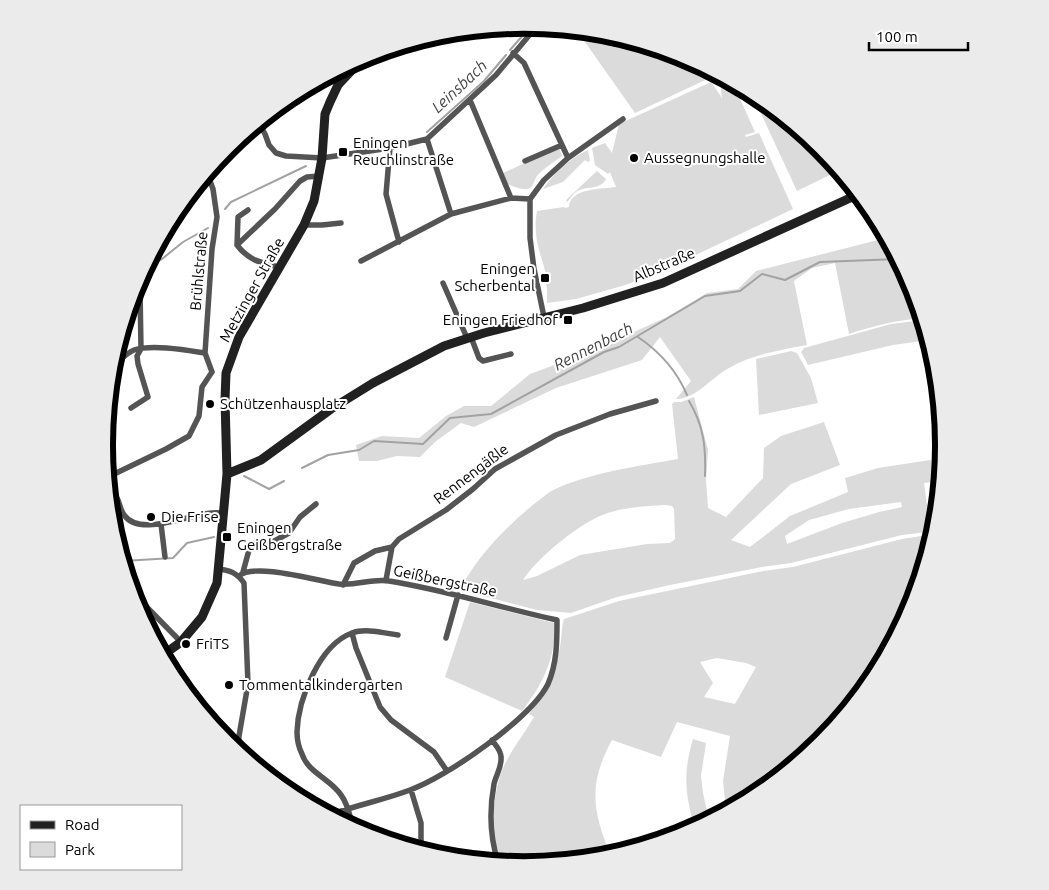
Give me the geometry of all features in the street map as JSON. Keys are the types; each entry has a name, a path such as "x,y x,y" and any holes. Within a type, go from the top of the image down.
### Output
{"main road":[{"name":"Metzinger Straße","path":"168,650 181,642 202,617 217,583 227,474 226,373 239,337 304,225 314,201 322,158 325,114 338,85 349,73"},
{"name":"Albstraße","path":"227,474 261,460 331,409 373,382 429,353 469,338 583,308 663,283 852,197"}],"street":[{"path":"262,129 269,145 276,153 286,156 322,158 390,148 427,139 496,75 530,34"},
{"path":"513,53 524,63 568,158"},
{"path":"470,100 511,198"},
{"path":"544,317 530,238 530,198 544,180 568,158 623,119"},
{"path":"427,139 451,214"},
{"path":"525,161 562,145"},
{"path":"390,148 386,194 399,242"},
{"path":"237,245 275,209 300,181 307,177 319,176"},
{"name":"Brühlstraße","path":"210,180 217,217 212,249 205,353 212,372"},
{"path":"361,261 451,214 511,198 530,198"},
{"path":"248,210 238,217 237,245 245,255 256,262 279,267"},
{"path":"304,225 341,223"},
{"path":"443,283 479,358 483,361 511,354"},
{"path":"132,408 148,397 137,356 141,349 140,300"},
{"path":"122,359 132,351 141,349 172,348 205,353"},
{"path":"114,474 189,436 199,416 202,388 212,372 226,373"},
{"name":"Rennengäßle","path":"342,585 354,563 374,551 392,548 399,539 446,510 473,489 495,468 556,435 601,418 656,401"},
{"path":"117,502 124,515 132,522 146,525 161,524 202,514 222,513"},
{"path":"239,740 248,684 244,583 241,574 249,550 269,544 289,533 300,517 316,504"},
{"path":"161,524 165,557"},
{"path":"386,580 392,548"},
{"path":"218,569 241,574"},
{"name":"Geißbergstraße","path":"241,574 258,569 342,585 386,580 458,595 557,620 556,657 548,682 540,696 526,713 492,740"},
{"path":"446,638 458,595"},
{"path":"148,609 181,642"},
{"path":"350,817 341,794 316,773 302,757 297,733 299,714 308,685 317,666 326,652 337,642 352,633 361,631 398,634"},
{"path":"352,633 356,648 380,707 391,720 434,752 447,771"},
{"path":"339,812 411,790 447,771 492,740 499,749 501,756 491,800 491,828 496,855"},
{"path":"411,790 421,823 421,843"}],"green space":[{"path":"583,38 631,48 682,65 710,78 635,113"},
{"path":"711,82 722,98 720,84 738,94 755,132 745,135 746,137 759,133 793,209 649,277 576,299 547,303 547,279 538,246 536,230 537,211 569,207 575,196 581,193 595,189 616,187 610,172 608,174 595,165 592,148 605,143 612,153 619,124"},
{"path":"758,106 796,136 833,173 797,191"},
{"path":"559,148 562,156 537,176 530,188 521,189 508,184 503,173"},
{"path":"588,150 590,161 585,160 563,182 543,189 563,167 575,157"},
{"path":"597,171 606,179 603,183 596,187 580,190 567,202 566,200"},
{"path":"881,239 916,319 867,328 849,334 835,263 812,268 794,281 807,345 767,353 738,363 690,396 676,399 691,381 660,337 642,360 556,388 474,427 461,423 435,442 420,457 397,456 377,461 359,461 356,445 382,436 419,438 446,416 464,406 491,406 530,374 592,351 667,317 707,293 738,289 756,271"},
{"path":"916,321 922,341 893,345 808,365 801,352 804,348 891,324"},
{"path":"791,351 797,353 811,378 818,403 759,415 756,359"},
{"path":"694,397 708,450 706,479 708,508 726,517 763,478 764,448 781,436 824,422 840,465 791,484 731,540 750,547 790,516 848,492 845,478 878,468 935,459 934,482 924,483 927,505 931,505 926,532 902,535 791,563 762,567 617,597 571,613 537,610 460,590 492,543 523,513 553,490 582,479 630,467 678,459 672,404 674,402 681,402","holes":["901,502 902,507 842,523 787,544 785,536 809,520 849,509","643,506 672,506 674,509 675,539 670,543 647,544 580,555 537,576 523,580 549,551 574,531 598,517 622,509"]},
{"path":"926,535 914,577 881,651 834,716 796,754 775,771 725,804 723,781 730,736 677,722 661,757 612,740 599,770 595,797 600,825 608,847 578,853 551,855 499,855 494,829 494,806 498,783 508,758 534,717 529,714 541,698 553,675 564,619 619,601 763,571 793,567 902,539","holes":["717,658 746,663 756,667 735,704 704,697 713,683 700,662"]},
{"path":"470,602 554,623 553,647 547,670 536,691 522,711 445,677"},
{"path":"693,739 706,743 701,776 707,813 693,820 686,782"}],"waterway":[{"name":"Leinsbach","path":"510,50 524,34"},
{"name":"Leinsbach","path":"427,132 484,81 506,55"},
{"name":"Leinsbach","path":"225,209 231,202 306,166"},
{"name":"Leinsbach","path":"157,262 183,242 208,228"},
{"name":"Rennenbach","path":"302,468 328,455 359,450 374,441 423,444 450,418 491,414 604,352 619,347 705,296 740,291 762,274 785,280 820,262 891,259"},
{"path":"638,337 654,349 667,363 687,395"},
{"path":"689,401 698,419 703,437 705,476"},
{"name":"Rennenbach","path":"244,476 269,489 284,481"},
{"name":"Rennenbach","path":"130,561 173,558 187,543 214,537"}],"place":[{"name":"Eningen Reuchlinstraße","path":"343,152"},
{"name":"Aussegnungshalle","path":"634,158"},
{"name":"Eningen Scherbental","path":"545,278"},
{"name":"Eningen Friedhof","path":"568,320"},
{"name":"Schützenhausplatz","path":"210,404"},
{"name":"Die Frise","path":"151,517"},
{"name":"Eningen Geißbergstraße","path":"227,537"},
{"name":"FriTS","path":"186,644"},
{"name":"Tommentalkindergarten","path":"229,685"}]}
